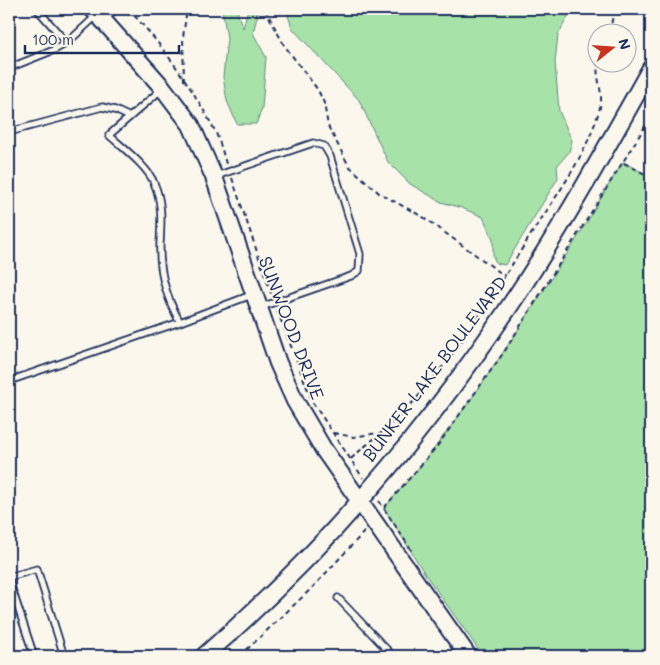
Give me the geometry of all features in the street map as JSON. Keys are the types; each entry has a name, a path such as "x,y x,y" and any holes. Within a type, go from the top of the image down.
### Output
{"main road":[{"name":"SUNWOOD DRIVE","path":"102,13 163,88 190,125 214,177 284,376 295,402 324,450 360,499 467,656"},
{"name":"BUNKER LAKE BOULEVARD","path":"204,656 293,574 418,430 516,296 651,68"}],"lane":[{"path":"38,9 67,42"},
{"path":"9,68 54,50 67,42 102,13"},
{"path":"163,88 109,135 154,181 162,214 161,272 180,322"},
{"path":"9,132 102,107 116,110 130,117"},
{"path":"9,381 180,322 351,276 359,271 360,254 330,156 324,146 313,143 214,177"},
{"path":"34,656 9,578 37,569 64,656"},
{"path":"338,598 393,656"}],"path":[{"path":"184,81 183,37 187,9"},
{"path":"264,9 284,46 318,90 324,103 328,126 349,166 379,193 422,217 505,276"},
{"path":"612,22 614,9"},
{"path":"359,472 351,459 400,416 440,368 479,316 566,182 588,142 600,107 602,95 597,72"},
{"path":"384,508 438,445 482,384 527,317 651,116"},
{"path":"624,162 651,177"},
{"path":"334,433 353,436 381,433"},
{"path":"240,656 326,574 365,531"}],"green space":[{"path":"222,9 238,9 238,15 243,28 248,9 259,9 253,33 266,57 262,108 256,124 237,124 227,101 223,77 227,38"},
{"path":"286,9 572,9 558,35 555,62 559,111 572,141 569,152 557,166 558,178 505,265 496,263 493,256 493,239 483,217 441,202 410,184 388,162 359,100 292,28"},
{"path":"623,162 651,177 651,656 483,656 425,574 384,508 437,445 485,380 574,243"}]}
